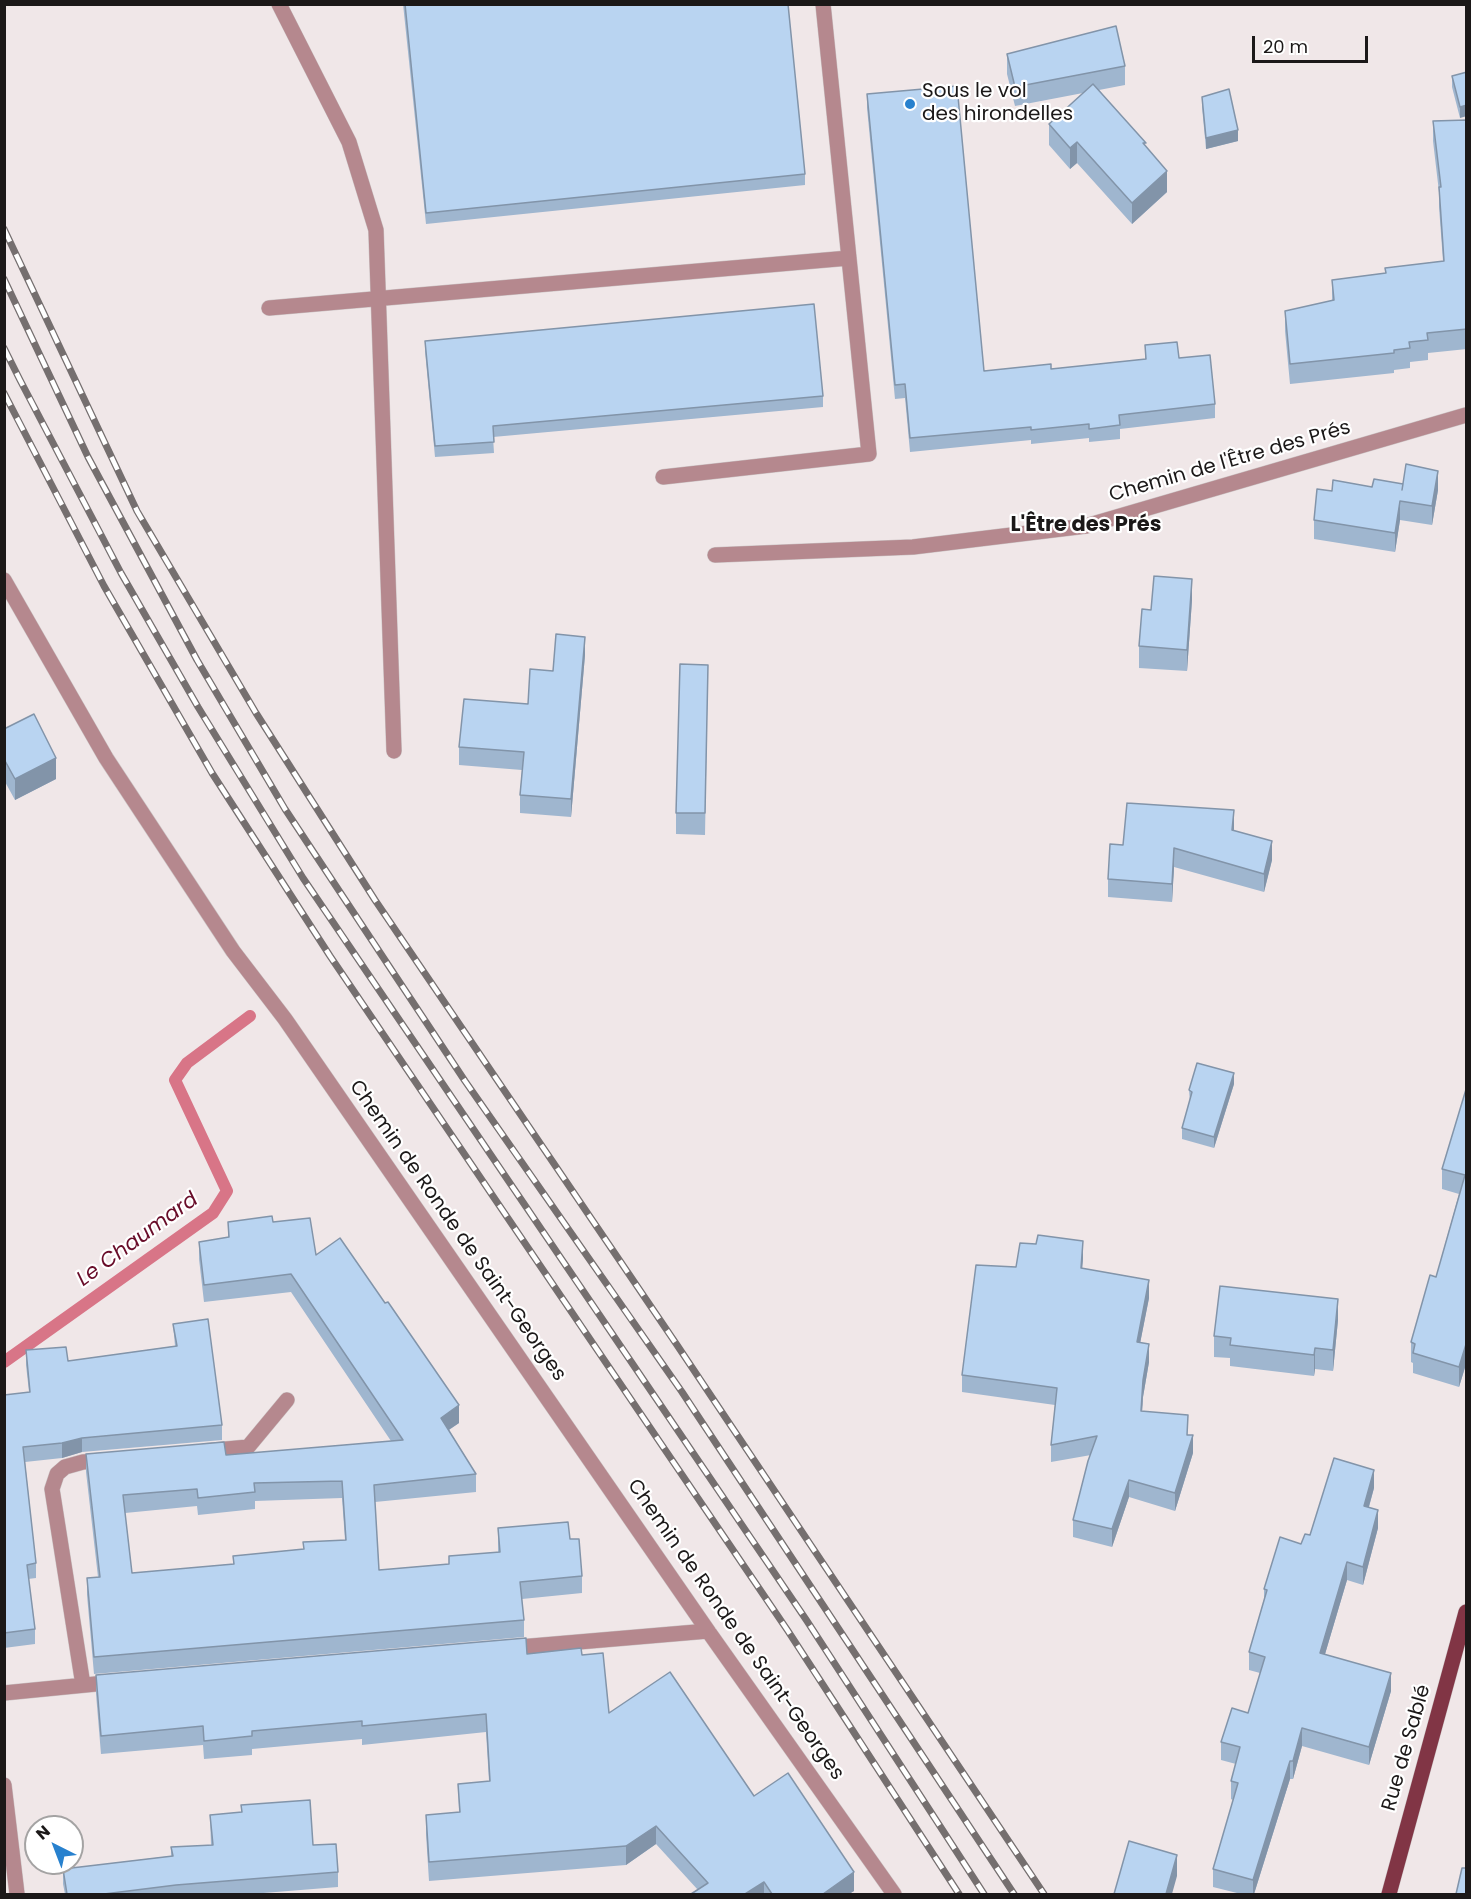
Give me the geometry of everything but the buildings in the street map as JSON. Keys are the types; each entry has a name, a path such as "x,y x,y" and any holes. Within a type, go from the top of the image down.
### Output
{"main road":[{"name":"Rue de Sablé","path":"1389,1894 1467,1612"}],"street":[{"path":"279,4 349,142 376,230 393,751"},
{"path":"663,477 868,454 823,4"},
{"path":"269,308 849,258"},
{"name":"Chemin de l'Être des Prés","path":"715,555 913,547 1086,526 1467,414"},
{"name":"Chemin de Ronde de Saint-Georges","path":"4,580 106,758 233,951 285,1019 708,1631 894,1894"},
{"path":"189,1452 248,1447 287,1400"},
{"path":"83,1685 51,1489 57,1474 65,1467 83,1462 119,1459"},
{"path":"489,1650 708,1631"},
{"path":"4,1693 131,1681"},
{"path":"4,1785 17,1894"}],"waterway":[{"name":"Le Chaumard","path":"4,1362 213,1213 227,1191 175,1080 187,1063 250,1016"}],"railway":[{"path":"4,229 137,511 256,713 375,900 677,1345 1044,1894"},
{"path":"4,279 88,457 197,660 285,809 465,1081 682,1392 1014,1894"},
{"path":"4,348 121,573 198,707 303,878 807,1621 984,1894"},
{"path":"4,393 104,586 212,773 330,956 788,1631 959,1894"}],"place":[{"name":"Sous le vol des hirondelles","path":"910,104"}],"district":[{"name":"L'Être des Prés","path":"1086,526"}]}
